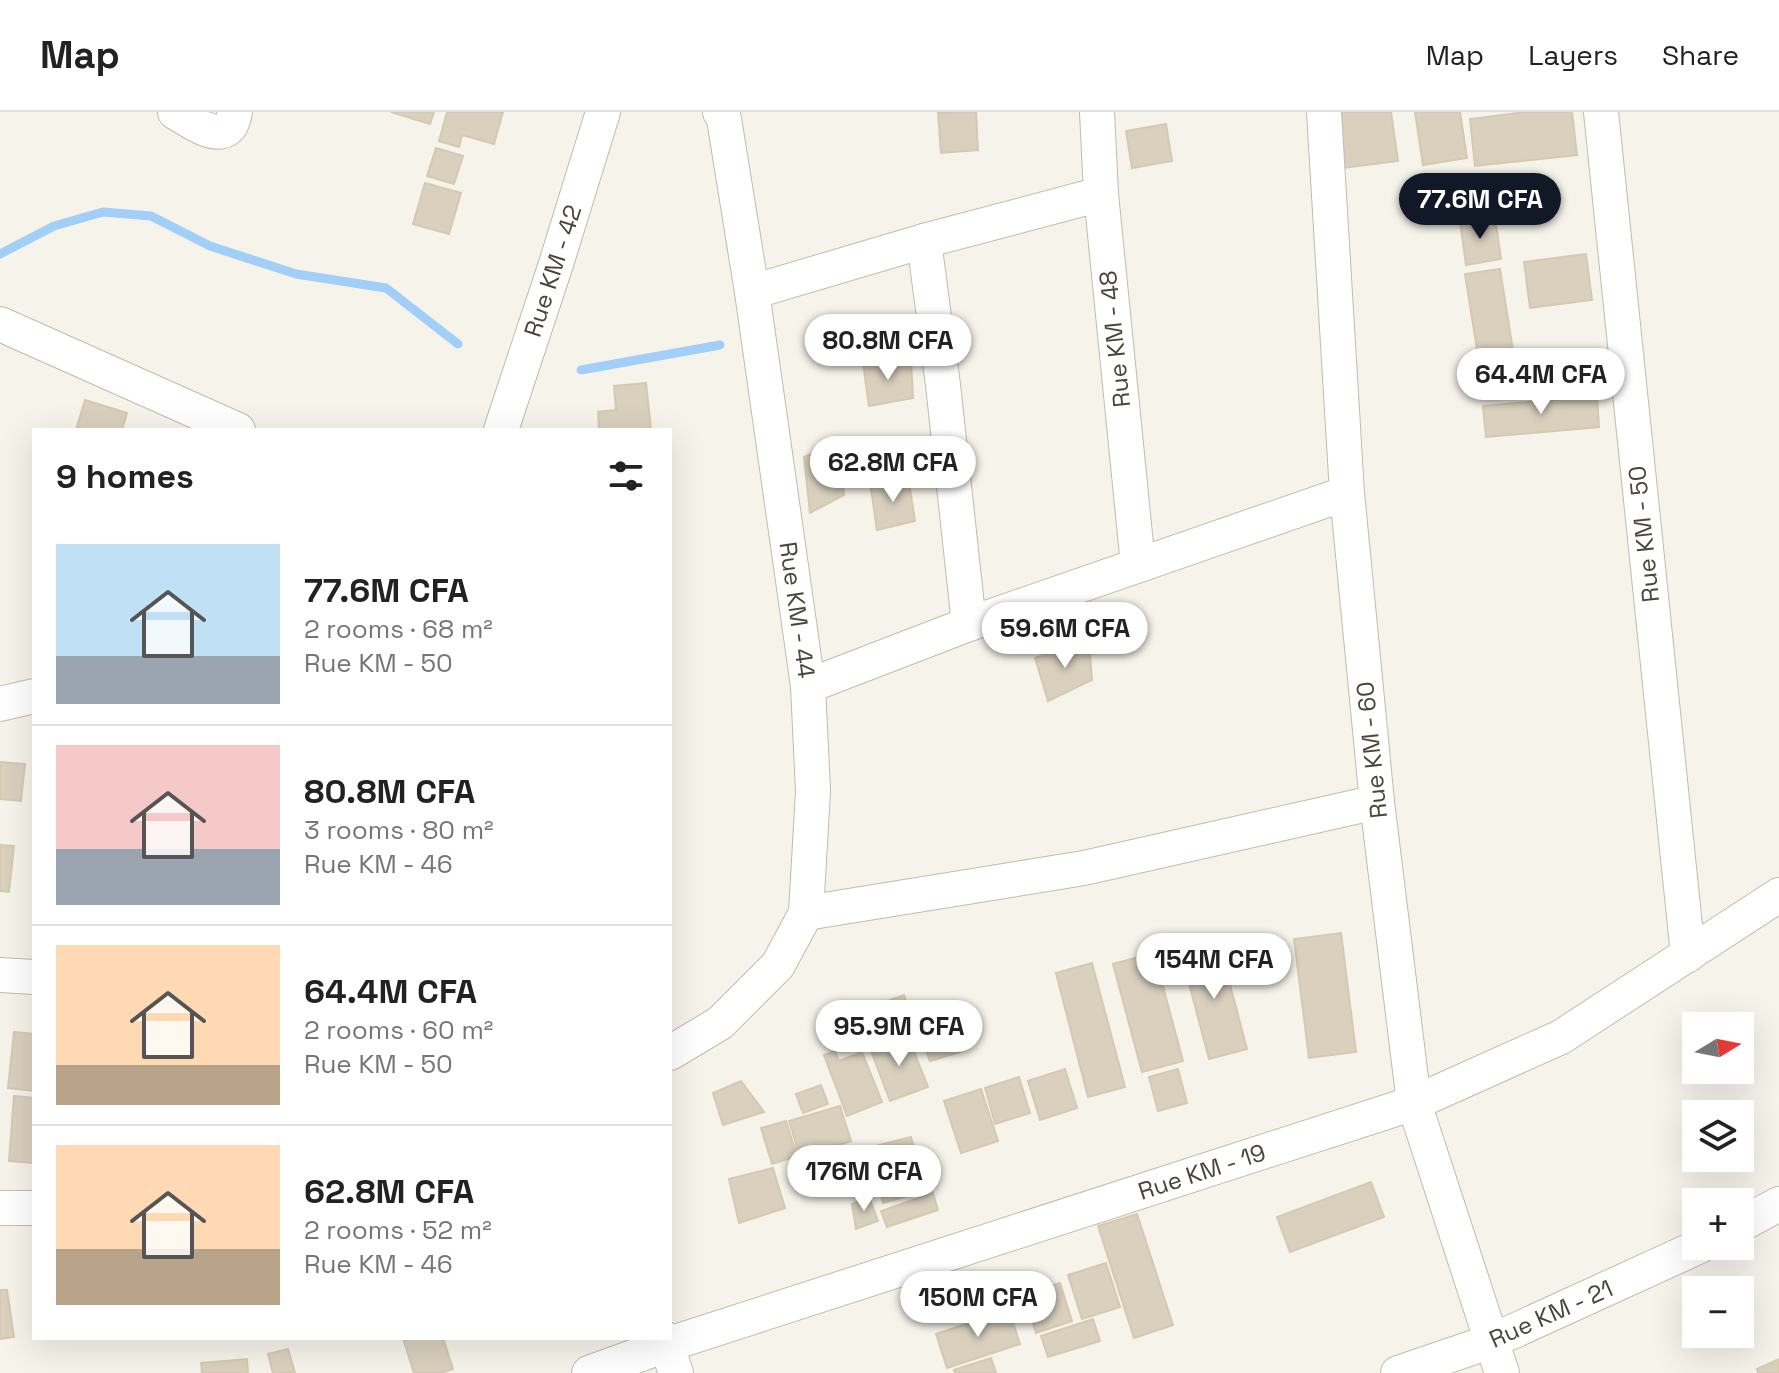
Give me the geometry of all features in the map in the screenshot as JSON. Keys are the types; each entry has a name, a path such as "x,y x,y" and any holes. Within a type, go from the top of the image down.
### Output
{"street":[{"path":"175,112 212,133 223,131 234,119"},
{"name":"Rue KM - 42","path":"502,428 603,112"},
{"name":"Rue KM - 44","path":"672,1052 720,1023 778,965 806,913 813,791 808,686 752,292 724,119 720,112"},
{"name":"Rue KM - 48","path":"1097,112 1101,194 1138,565"},
{"name":"Rue KM - 60","path":"1324,112 1347,493 1377,802 1414,1103 1497,1357"},
{"name":"Rue KM - 50","path":"1601,112 1688,955"},
{"path":"752,292 924,241 1101,194"},
{"path":"924,241 969,624"},
{"path":"0,324 234,428"},
{"path":"808,686 969,624 1347,493"},
{"path":"0,704 32,696"},
{"path":"806,913 1084,868 1377,802"},
{"name":"Rue KM - 19","path":"589,1373 669,1352 1414,1103 1561,1037 1779,895"},
{"path":"0,975 32,977"},
{"path":"1754,1217 1779,1204"},
{"path":"0,1208 32,1208"},
{"name":"Rue KM - 21","path":"1398,1373 1497,1357 1682,1256"}],"building":[{"path":"391,112 434,112 430,124"},
{"path":"447,112 503,112 494,144 462,135 459,147 439,141"},
{"path":"976,112 978,150 941,153 938,113"},
{"path":"1329,112 1391,112 1398,161 1336,169"},
{"path":"1415,112 1460,112 1467,158 1423,165"},
{"path":"1526,112 1572,112 1577,155 1475,166 1470,119"},
{"path":"1166,124 1172,161 1132,168 1126,131"},
{"path":"436,148 463,156 454,184 427,176"},
{"path":"425,183 461,193 449,234 413,224"},
{"path":"1495,217 1501,259 1466,265 1460,222"},
{"path":"1586,254 1592,300 1530,308 1524,262"},
{"path":"1500,269 1514,357 1479,362 1465,274"},
{"path":"911,360 913,398 869,406 863,363"},
{"path":"646,383 651,428 599,428 598,412 616,410 614,386"},
{"path":"1597,396 1599,427 1486,437 1483,406"},
{"path":"85,400 127,413 123,428 77,428"},
{"path":"840,443 844,495 810,513 804,457"},
{"path":"908,476 915,521 877,530 871,489"},
{"path":"1089,641 1092,680 1048,701 1035,658"},
{"path":"0,762 25,764 21,801 0,799"},
{"path":"0,845 14,846 9,892 0,891"},
{"path":"1341,933 1356,1052 1309,1058 1294,939"},
{"path":"1219,943 1247,1049 1209,1059 1181,953"},
{"path":"1154,953 1183,1061 1142,1072 1113,964"},
{"path":"1092,963 1125,1087 1088,1097 1056,973"},
{"path":"904,995 911,1017 868,1030 861,1010"},
{"path":"946,1010 960,1052 930,1061 916,1020"},
{"path":"14,1032 32,1034 32,1091 8,1088"},
{"path":"907,1034 928,1087 890,1101 870,1048"},
{"path":"835,1051 839,1061 862,1052 882,1102 847,1116 824,1055"},
{"path":"1065,1069 1077,1108 1040,1120 1028,1081"},
{"path":"1178,1069 1187,1103 1158,1111 1149,1077"},
{"path":"1019,1077 1030,1113 995,1124 985,1088"},
{"path":"741,1081 764,1112 723,1125 713,1093"},
{"path":"821,1085 828,1104 803,1113 796,1094"},
{"path":"981,1089 998,1141 961,1153 944,1101"},
{"path":"14,1096 32,1098 32,1163 9,1161"},
{"path":"840,1106 851,1141 800,1157 789,1121"},
{"path":"786,1121 797,1156 772,1164 761,1128"},
{"path":"911,1137 926,1191 883,1203 868,1148"},
{"path":"857,1146 868,1181 830,1192 821,1156"},
{"path":"773,1168 785,1208 739,1223 729,1179"},
{"path":"1371,1182 1384,1217 1290,1252 1277,1217"},
{"path":"933,1193 938,1210 887,1227 881,1211"},
{"path":"869,1197 878,1221 856,1229 852,1204"},
{"path":"1137,1214 1173,1325 1134,1338 1098,1226"},
{"path":"1106,1263 1120,1307 1082,1319 1068,1275"},
{"path":"1060,1283 1072,1321 1036,1333 1024,1295"},
{"path":"0,1290 7,1290 14,1337 0,1339"},
{"path":"1009,1310 1020,1344 947,1368 936,1334"},
{"path":"1093,1319 1100,1341 1048,1357 1041,1336"},
{"path":"404,1340 444,1340 453,1369 441,1373 414,1373"},
{"path":"288,1349 295,1373 273,1373 268,1354"},
{"path":"991,1358 996,1373 955,1373 954,1370"},
{"path":"247,1359 248,1373 202,1373 201,1363"},
{"path":"1779,1359 1779,1373 1758,1373 1757,1369"}],"waterway":[{"path":"0,254 54,226 103,212 151,216 210,246 296,274 386,288 458,344"},
{"path":"581,370 720,345"}]}
